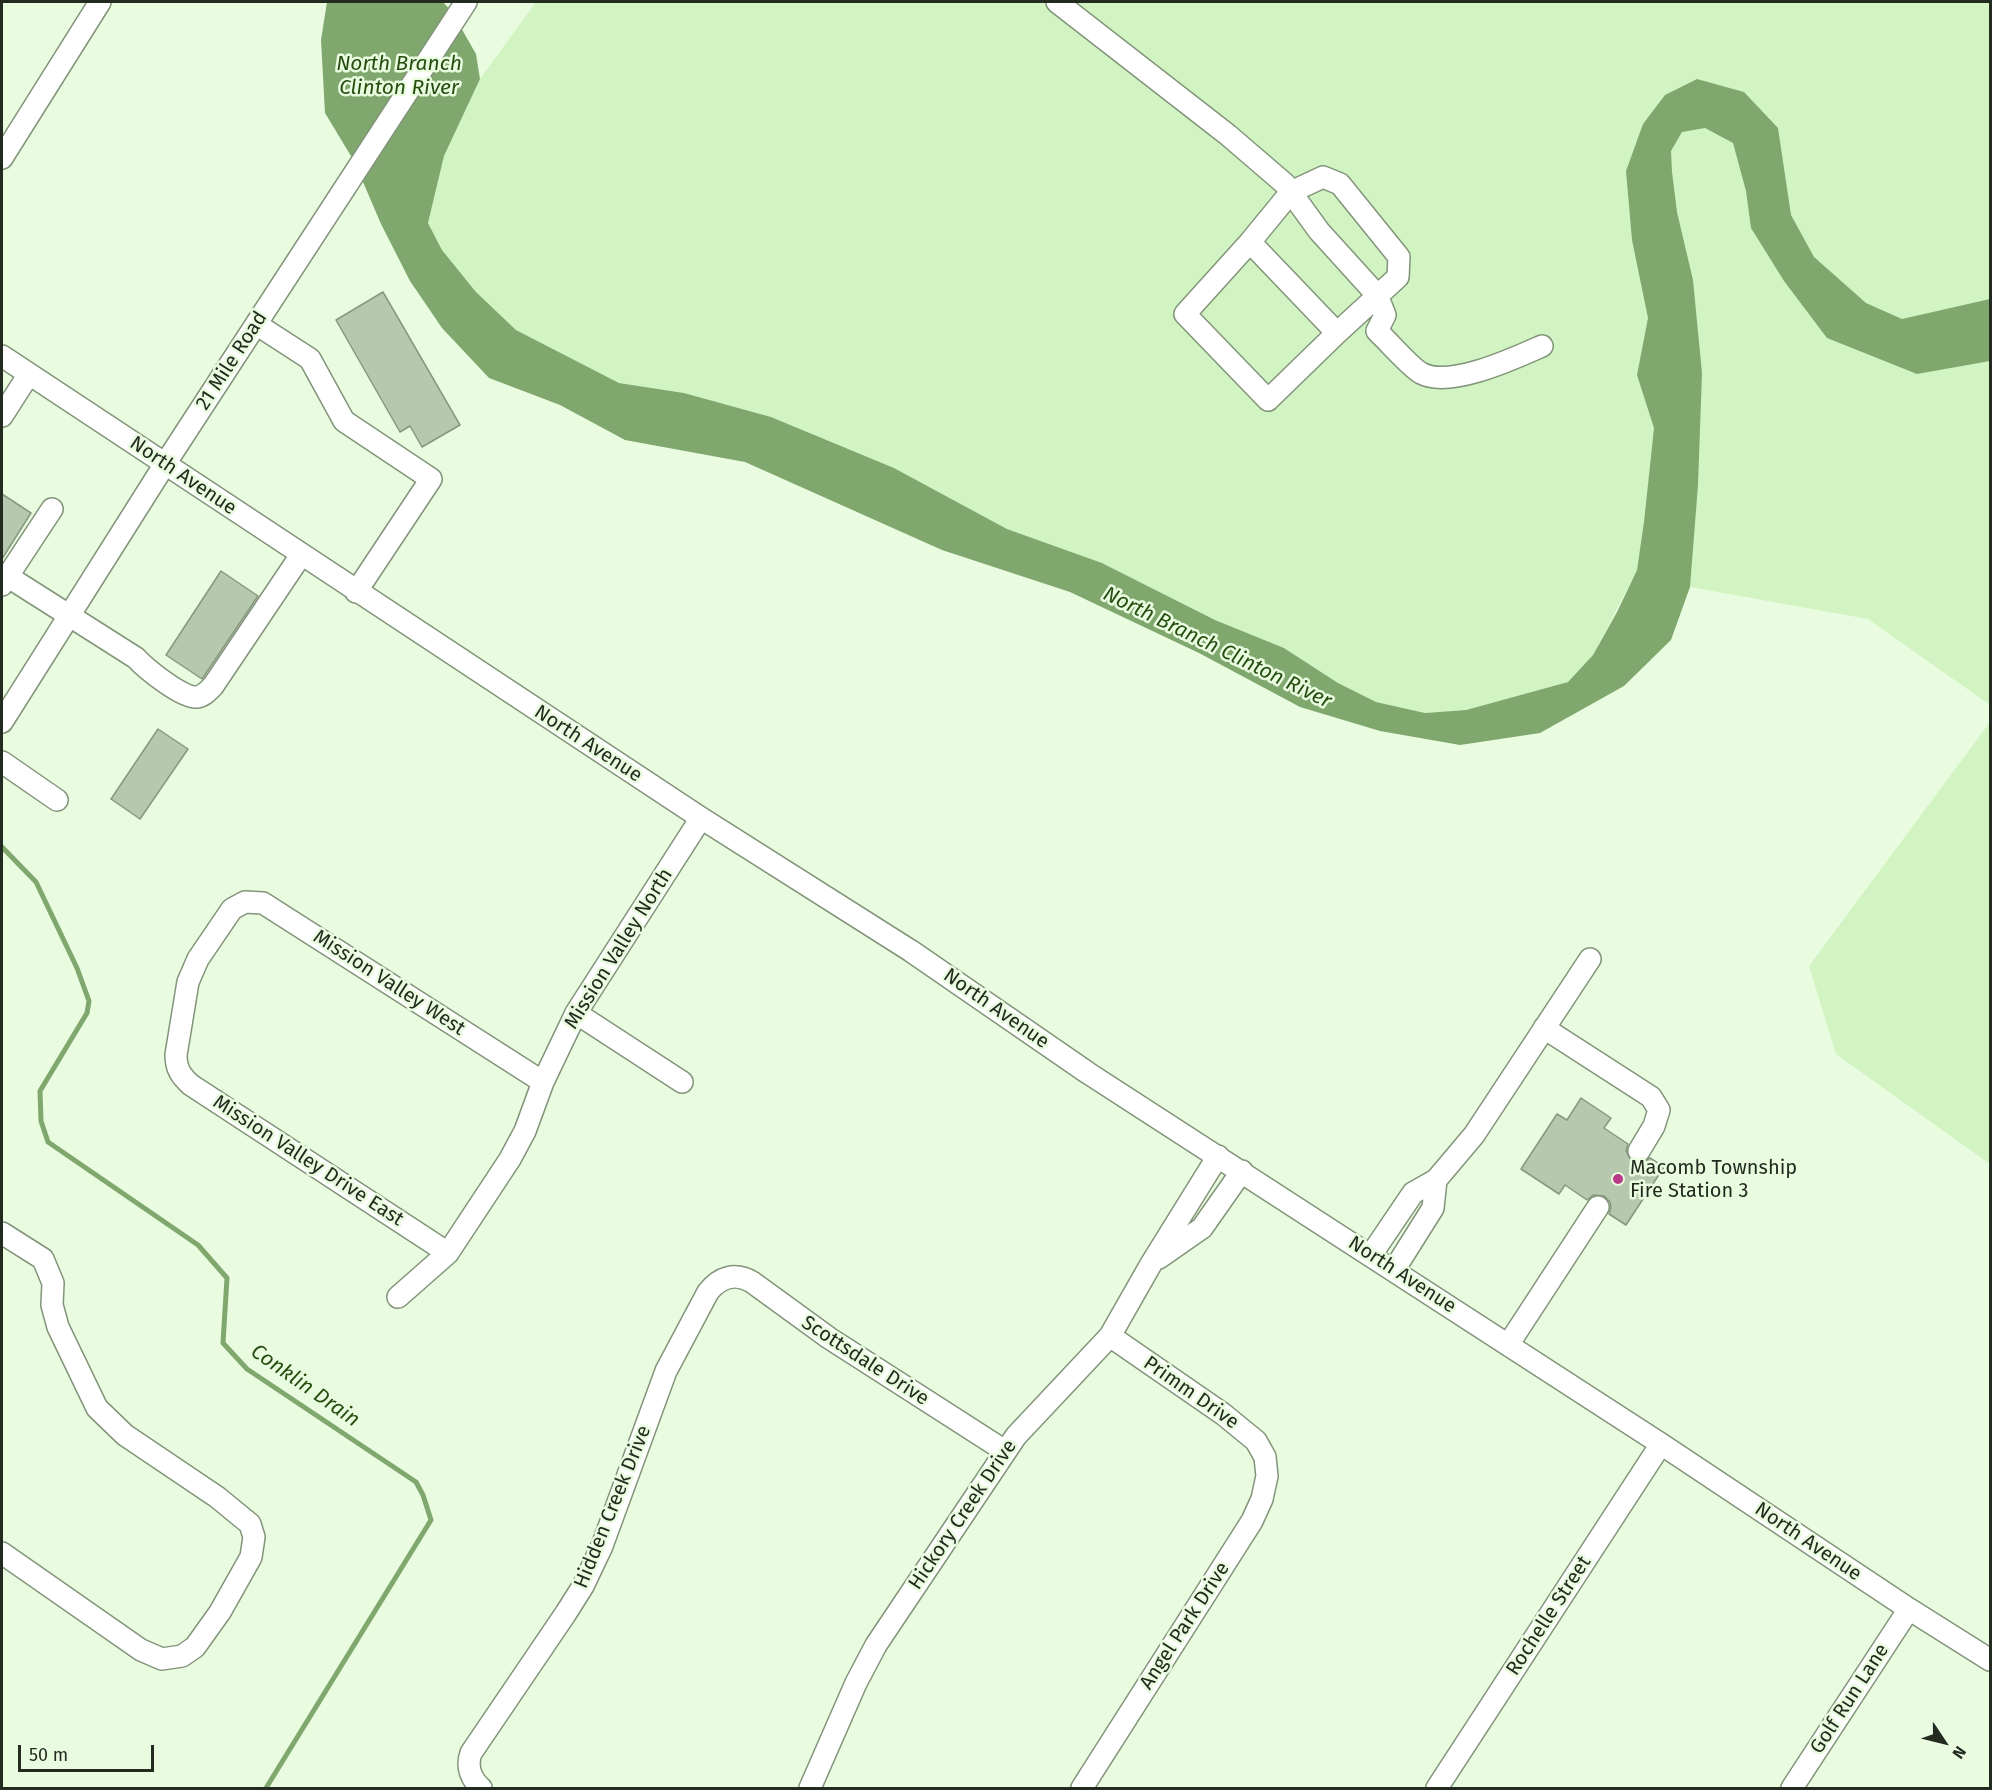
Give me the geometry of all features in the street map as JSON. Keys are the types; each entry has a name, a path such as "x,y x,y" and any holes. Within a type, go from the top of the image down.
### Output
{"street":[{"path":"2,158 100,2"},
{"name":"21 Mile Road","path":"2,722 165,464 466,2"},
{"path":"1057,2 1228,135 1285,184 1318,231 1377,295 1384,315 1377,331 1422,374 1449,378 1505,362 1542,346"},
{"path":"1323,177 1340,184 1399,257 1398,277 1268,400 1185,315 1291,192 1323,177"},
{"path":"1250,242 1338,333"},
{"path":"256,324 310,360 344,421 431,479 356,592"},
{"name":"North Avenue","path":"2,356 701,818 911,951 1088,1073 1242,1171 1990,1660"},
{"path":"2,416 29,374"},
{"path":"52,509 4,580 69,615 136,658 144,667 185,694 196,697 205,694 213,686 301,555"},
{"path":"2,762 57,800"},
{"name":"Mission Valley North","path":"398,1297 448,1253 519,1144 543,1082 576,1013 701,818"},
{"name":"Mission Valley West","path":"176,1063 190,975 198,959 232,909 245,902 257,901 270,906 543,1082"},
{"path":"1371,1255 1413,1192 1436,1180 1474,1135 1590,959"},
{"path":"576,1013 682,1082"},
{"path":"1544,1028 1650,1096 1659,1110 1654,1126 1639,1151"},
{"name":"Mission Valley Drive East","path":"176,1063 178,1071 191,1085 448,1253"},
{"name":"Hickory Creek Drive","path":"810,1788 868,1660 1005,1451 1028,1421 1110,1336 1151,1264 1218,1156"},
{"name":"Hickory Creek Drive","path":"1151,1264 1202,1228 1242,1171"},
{"path":"1394,1270 1433,1208 1436,1180"},
{"path":"1508,1345 1598,1207"},
{"path":"2,1233 43,1259 53,1283 52,1305 58,1327 97,1408 125,1435 217,1497 250,1524 254,1537 251,1557 220,1612 195,1647 182,1656 162,1659 141,1650 2,1553"},
{"name":"Scottsdale Drive","path":"725,1278 737,1277 752,1282 829,1338 1005,1451"},
{"name":"Hidden Creek Drive","path":"481,1788 471,1774 468,1760 475,1746 583,1586 602,1546 674,1355 708,1292 725,1278"},
{"name":"Primm Drive","path":"1110,1336 1237,1424 1256,1441 1265,1457"},
{"name":"Rochelle Street","path":"1437,1788 1661,1444"},
{"name":"Angel Park Drive","path":"1082,1788 1252,1521 1266,1487 1268,1466 1265,1457"},
{"name":"Golf Run Lane","path":"1792,1788 1909,1609"}],"shaded area":[{"path":"536,2 1990,2 1990,705 1868,619 1690,587 1637,570 1593,655 1568,682 1466,710 1425,713 1376,702 1338,683 1284,648 1215,620 1102,563 1007,529 894,468 771,417 684,393 619,383 516,330 476,292 442,250 428,223 444,156 480,79"},
{"path":"1990,722 1990,1164 1836,1054 1809,966"}],"water":[{"name":"North Branch Clinton River","path":"327,2 443,2 452,12 476,54 480,79 444,156 428,223 442,250 476,292 516,330 619,383 684,393 771,417 894,468 1007,529 1102,563 1215,620 1284,648 1338,683 1376,702 1425,713 1466,710 1568,682 1593,655 1637,570 1654,428 1637,375 1648,318 1632,240 1626,171 1643,124 1665,95 1697,79 1744,92 1778,128 1791,215 1814,257 1866,303 1902,319 1990,299 1990,361 1917,374 1827,338 1784,281 1751,228 1746,191 1733,143 1705,128 1682,132 1671,151 1672,172 1677,212 1693,280 1702,373 1698,485 1690,587 1671,640 1624,686 1540,733 1460,745 1380,731 1300,707 1199,653 1070,592 942,550 745,462 625,440 560,405 489,378 442,328 410,281 381,224 354,161 325,113 321,40"}],"building":[{"path":"383,292 460,425 422,447 410,426 400,432 336,320"},
{"path":"2,494 31,513 2,559"},
{"path":"221,571 258,596 202,679 166,655"},
{"path":"158,729 188,749 140,819 111,799"},
{"path":"1581,1098 1611,1118 1604,1128 1628,1144 1626,1151 1632,1162 1639,1164 1650,1158 1664,1167 1626,1225 1609,1214 1610,1202 1604,1196 1593,1195 1587,1200 1565,1185 1559,1194 1521,1169 1557,1114 1567,1120"}],"waterway":[{"name":"Conklin Drain","path":"2,847 36,882 77,968 89,1001 87,1013 40,1091 41,1121 48,1142 198,1245 227,1278 223,1343 247,1369 416,1482 431,1520 266,1788"}],"place":[{"name":"Macomb Township Fire Station 3","path":"1618,1179"}]}
